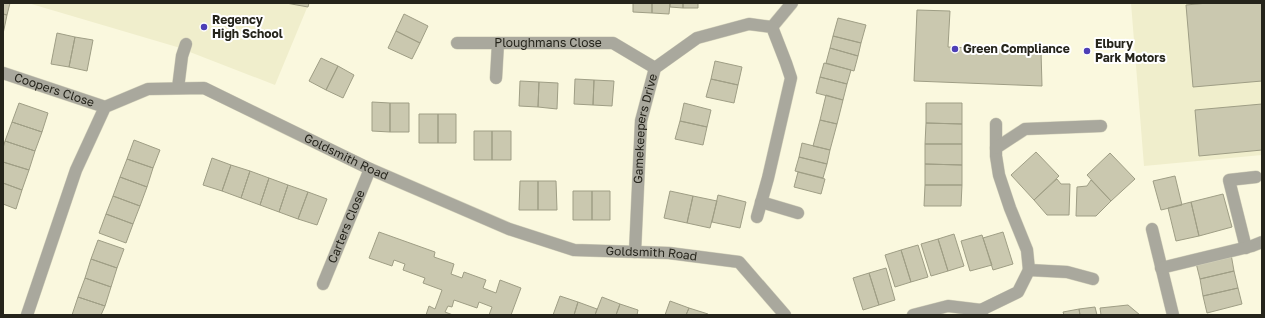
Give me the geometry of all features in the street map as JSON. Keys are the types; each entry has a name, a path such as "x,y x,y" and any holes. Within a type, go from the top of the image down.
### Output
{"street":[{"path":"757,217 791,78 772,28 792,3"},
{"name":"Gamekeepers Drive","path":"635,252 641,121 655,68 697,38 749,24 772,28"},
{"name":"Ploughmans Close","path":"457,43 613,43 655,68"},
{"path":"496,78 498,43"},
{"path":"178,88 182,56 186,44"},
{"name":"Coopers Close","path":"3,73 105,107"},
{"name":"Goldsmith Road","path":"105,107 148,88 204,88 370,169 509,228 570,249 669,253 739,262 785,315"},
{"path":"27,315 76,170 105,107"},
{"path":"913,315 948,306 981,313 1018,292 1029,270 1027,250 1010,208 999,175 996,148 996,124"},
{"path":"996,148 1025,129 1101,126"},
{"name":"Carters Close","path":"323,284 370,169"},
{"path":"1246,248 1229,180 1256,177"},
{"path":"761,202 798,213"},
{"path":"1152,229 1173,315"},
{"path":"1161,268 1246,248 1262,242"},
{"path":"1029,270 1067,272 1093,279"}],"shaded area":[{"name":"Regency High School","path":"28,3 309,3 275,85 177,47"},
{"path":"1131,3 1262,3 1262,155 1144,166"}],"building":[{"path":"3,3 10,3 7,15 3,14"},
{"path":"286,3 309,3 308,7"},
{"path":"633,3 652,3 652,13 633,12"},
{"path":"652,3 670,3 669,14 652,13"},
{"path":"670,3 683,3 683,8 670,7"},
{"path":"683,3 698,3 698,8 683,8"},
{"path":"1208,3 1262,3 1262,81 1193,87 1186,5"},
{"name":"Green Compliance","path":"917,10 950,11 948,47 1041,51 1042,86 914,81"},
{"path":"3,14 7,15 3,34"},
{"path":"404,14 428,26 420,43 396,31"},
{"path":"838,18 866,25 861,43 833,36"},
{"path":"396,31 420,43 412,59 388,48"},
{"path":"57,33 75,37 69,67 51,64"},
{"path":"833,36 861,43 858,56 830,48"},
{"path":"75,37 93,40 87,71 69,67"},
{"path":"830,48 858,56 854,71 826,63"},
{"path":"321,58 338,66 326,90 309,81"},
{"path":"715,61 742,67 738,85 711,79"},
{"path":"824,63 851,70 847,84 820,77"},
{"path":"338,66 354,75 343,98 326,90"},
{"path":"820,77 847,84 843,100 816,93"},
{"path":"575,79 594,80 593,105 574,104"},
{"path":"711,79 738,85 734,103 706,97"},
{"path":"594,80 614,81 612,106 593,105"},
{"path":"520,81 539,82 538,107 519,106"},
{"path":"539,82 558,83 557,109 538,107"},
{"path":"826,95 843,100 837,124 820,120"},
{"path":"372,102 390,103 390,132 372,131"},
{"path":"19,103 48,113 42,132 12,122"},
{"path":"390,103 409,103 409,132 390,132"},
{"path":"684,103 711,110 707,127 680,121"},
{"path":"926,103 962,103 962,124 926,123"},
{"path":"1262,104 1262,150 1199,156 1195,110"},
{"path":"419,114 438,114 438,143 419,143"},
{"path":"438,114 456,114 456,143 438,143"},
{"path":"820,120 837,124 830,150 813,146"},
{"path":"680,121 707,127 703,145 675,139"},
{"path":"12,122 42,132 35,151 5,141"},
{"path":"926,123 962,124 962,144 925,144"},
{"path":"474,131 492,131 492,160 474,160"},
{"path":"492,131 511,131 511,160 492,160"},
{"path":"134,140 160,150 153,168 127,159"},
{"path":"5,141 35,151 29,170 3,162 3,148"},
{"path":"802,143 830,150 827,164 799,157"},
{"path":"925,144 962,144 962,165 925,164"},
{"path":"1036,152 1059,176 1034,200 1011,175"},
{"path":"1110,153 1135,179 1111,201 1087,175"},
{"path":"799,157 827,164 823,178 795,171"},
{"path":"212,158 231,165 222,191 203,185"},
{"path":"127,159 153,168 147,187 120,177"},
{"path":"3,162 29,170 22,190 3,183"},
{"path":"925,164 962,165 962,185 925,185"},
{"path":"231,165 250,171 241,198 222,191"},
{"path":"250,171 269,178 260,205 241,198"},
{"path":"798,172 825,179 821,194 794,187"},
{"path":"1175,176 1182,205 1161,210 1153,181"},
{"path":"120,177 147,187 140,206 113,196"},
{"path":"269,178 288,185 279,212 260,205"},
{"path":"1057,179 1061,184 1070,184 1069,215 1047,215 1034,200"},
{"path":"1091,180 1111,201 1096,216 1076,216 1077,187 1087,186"},
{"path":"520,181 538,181 538,210 519,210"},
{"path":"538,181 556,181 557,210 538,210"},
{"path":"3,183 22,190 16,209 3,204"},
{"path":"288,185 308,192 298,219 279,212"},
{"path":"925,185 962,185 961,206 924,206"},
{"path":"573,191 592,191 592,220 573,220"},
{"path":"592,191 610,191 610,220 592,220"},
{"path":"670,191 693,196 687,223 664,218"},
{"path":"308,192 327,199 317,225 298,219"},
{"path":"1223,194 1232,227 1199,236 1191,202"},
{"path":"718,195 746,202 740,228 712,222"},
{"path":"113,196 140,206 133,224 106,214"},
{"path":"693,196 717,201 710,228 687,223"},
{"path":"1191,202 1199,236 1176,241 1168,208"},
{"path":"106,214 133,224 126,243 99,233"},
{"path":"379,232 435,252 434,257 454,264 451,274 462,278 464,272 486,280 483,288 496,293 500,280 521,288 511,315 489,315 492,307 479,302 477,308 454,300 452,307 448,306 445,312 453,315 426,315 429,306 435,309 442,290 423,283 425,278 403,270 405,264 394,260 392,266 369,258"},
{"path":"1003,232 1013,264 993,270 983,238"},
{"path":"954,234 964,266 948,271 938,239"},
{"path":"982,235 992,265 970,271 961,241"},
{"path":"938,239 948,271 931,276 921,244"},
{"path":"98,240 124,249 117,268 91,259"},
{"path":"918,245 928,277 911,282 901,250"},
{"path":"901,250 911,282 895,287 885,255"},
{"path":"1231,254 1234,271 1200,279 1196,263"},
{"path":"91,259 117,268 111,287 85,278"},
{"path":"886,268 895,300 879,305 869,273"},
{"path":"1234,271 1238,288 1203,296 1200,279"},
{"path":"869,273 879,305 863,310 853,278"},
{"path":"85,278 111,287 105,306 78,297"},
{"path":"1238,288 1242,304 1207,313 1203,296"},
{"path":"560,296 578,302 574,315 553,315"},
{"path":"78,297 105,306 101,315 72,315"},
{"path":"602,297 620,304 616,315 595,315"},
{"path":"670,301 689,308 686,315 665,315"},
{"path":"578,302 597,309 595,315 574,315"},
{"path":"620,304 638,310 637,315 616,315"},
{"path":"1128,305 1140,315 1101,315 1100,308"},
{"path":"1095,307 1097,315 1080,315 1079,309"},
{"path":"689,308 708,314 708,315 686,315"},
{"path":"1079,309 1080,315 1064,315 1063,312"}],"place":[{"name":"Regency High School","path":"204,27"},
{"name":"Green Compliance","path":"955,49"},
{"name":"Elbury Park Motors","path":"1087,51"}]}
